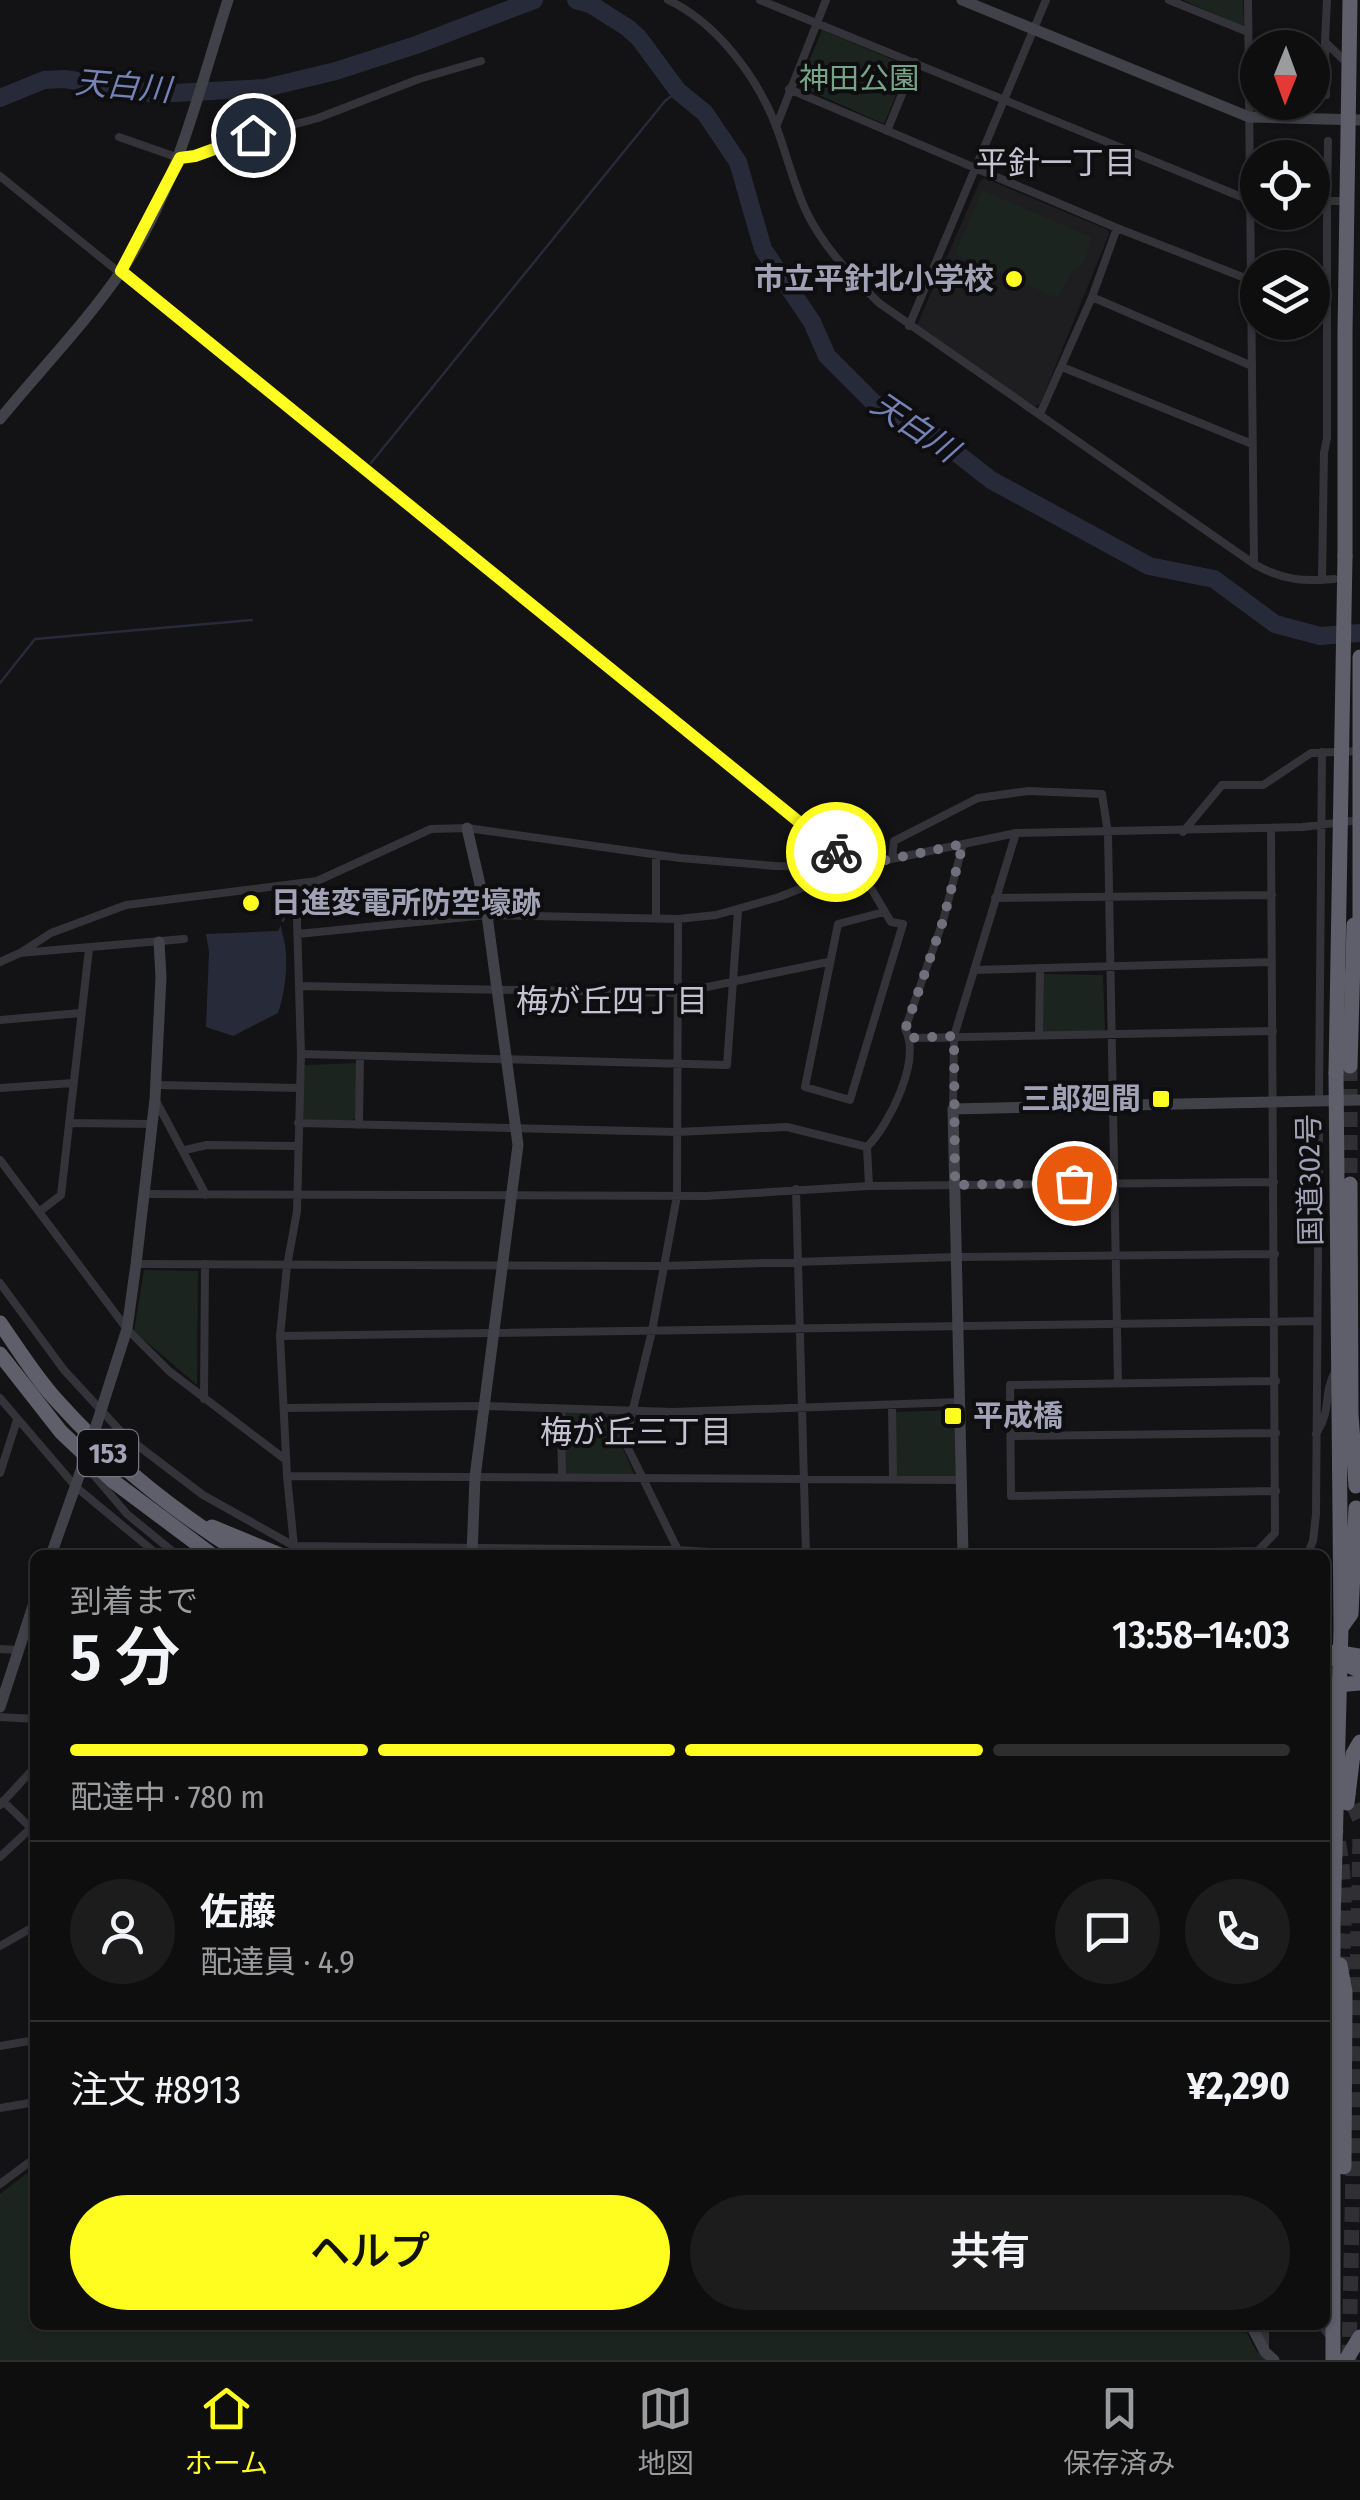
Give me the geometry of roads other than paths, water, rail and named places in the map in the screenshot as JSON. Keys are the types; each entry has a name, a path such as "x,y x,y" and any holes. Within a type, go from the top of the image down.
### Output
{"highway":[{"name":"国道302号","path":"1346,1656 1337,1101 1343,1070 1348,201 1355,120 1350,0"},
{"path":"1360,657 1360,941"},
{"path":"1343,1070 1359,848"},
{"path":"1350,1184 1356,1488"},
{"name":"153","path":"0,1323 57,1401 116,1460 181,1514 236,1550"},
{"name":"153","path":"0,1354 62,1432 136,1501 205,1550"},
{"path":"1330,1908 1337,1842 1333,1684 1346,1656 1356,1508"},
{"path":"181,1514 284,1550"},
{"path":"1333,1684 1360,1682"},
{"path":"1330,1730 1330,1818 1337,1842"},
{"path":"1333,1889 1344,1852 1352,1754 1360,1742"},
{"path":"1330,1920 1345,1992 1342,2251"},
{"path":"1330,2000 1334,2360"},
{"path":"1346,2360 1360,2338"}],"street":[{"path":"0,419 121,271 180,158 228,0"},
{"path":"668,0 699,21 753,80 776,126 807,214 828,248 879,303 1254,564 1278,578 1306,582 1334,579"},
{"path":"760,0 1240,196"},
{"path":"776,126 826,0"},
{"path":"962,0 1240,113"},
{"path":"908,326 1046,0"},
{"path":"1170,0 1243,30"},
{"path":"1248,0 1248,30"},
{"path":"1326,30 1327,0"},
{"path":"1330,46 1350,66"},
{"path":"119,137 180,158 318,118 419,79 481,61"},
{"path":"887,131 915,62"},
{"path":"789,90 1240,278"},
{"path":"1330,119 1355,120"},
{"path":"0,176 848,862 858,866 891,922 903,924 850,1100 805,1087 838,924 884,912"},
{"path":"1330,201 1348,201"},
{"path":"1040,414 1092,297 1117,228"},
{"path":"1092,297 1252,366"},
{"path":"1253,340 1254,564"},
{"path":"1322,580 1326,340"},
{"path":"1062,367 1252,444"},
{"path":"1183,832 1222,786 1263,785 1311,753 1360,751"},
{"path":"1319,1101 1322,752"},
{"path":"892,858 894,842 978,798 1028,791 1102,794 1110,898 1118,1383"},
{"path":"298,934 487,915 678,919 738,910 858,866 1016,833 1183,832 1360,820"},
{"path":"0,962 51,933 126,905 296,886 345,870 431,829 467,828 656,855 775,866 825,867 848,862"},
{"path":"467,828 487,915 518,1145 475,1477 473,1550"},
{"path":"1259,1550 1274,1533 1276,1491 1271,828"},
{"path":"963,1550 954,1036 1016,833"},
{"path":"868,1186 867,1148 890,1119 908,1061 910,1038 905,1030 943,921 963,844"},
{"path":"656,855 656,918"},
{"path":"287,1550 280,1336 297,1212 301,1054 296,886"},
{"path":"994,898 1272,894"},
{"path":"301,1054 727,1065 736,981 738,910"},
{"path":"678,919 677,1196 652,1331 625,1442 678,1550"},
{"path":"20,954 184,939"},
{"path":"53,1550 126,1329 155,1092 159,942"},
{"path":"39,1212 61,1195 89,950"},
{"path":"299,986 678,993 828,962"},
{"path":"974,970 1272,962"},
{"path":"1039,1036 1040,968"},
{"path":"0,1020 81,1013"},
{"path":"910,1038 1273,1031"},
{"path":"360,1056 360,1124"},
{"path":"0,1088 73,1083"},
{"path":"155,1092 300,1088"},
{"path":"155,1092 206,1195"},
{"path":"954,1109 1360,1100"},
{"path":"69,1123 152,1124"},
{"path":"298,1123 677,1132 787,1127 867,1148"},
{"path":"1309,1550 1316,1514 1318,1124"},
{"path":"185,1150 207,1145 297,1146"},
{"path":"0,1160 126,1329 204,1400 286,1460"},
{"path":"144,1194 677,1196 868,1186 1274,1182"},
{"path":"796,1189 806,1550"},
{"path":"136,1264 663,1266 956,1257 1274,1254"},
{"path":"204,1264 204,1400"},
{"path":"0,1283 99,1417 203,1495 286,1550"},
{"path":"280,1336 1316,1321"},
{"path":"1316,1434 1328,1416 1328,1384 1340,1363"},
{"path":"1276,1381 1010,1384 1012,1496 1276,1491"},
{"path":"0,1398 77,1481 153,1550"},
{"path":"284,1408 484,1406 632,1412 959,1402"},
{"path":"892,1405 893,1479"},
{"path":"561,1409 562,1478"},
{"path":"0,1472 18,1420"},
{"path":"62,1432 127,1514 171,1550"},
{"path":"1011,1436 1276,1434"},
{"path":"287,1476 961,1480"},
{"path":"0,1707 30,1615"},
{"path":"0,1649 18,1650"},
{"path":"0,1717 30,1719"},
{"path":"30,1773 2,1803 30,1827"},
{"path":"0,1857 30,1832"},
{"path":"0,1946 30,1929"},
{"path":"0,2046 30,2041"},
{"path":"0,2108 30,2103"},
{"path":"0,2184 30,2162"},
{"path":"1255,2330 1269,2356"},
{"path":"1266,2330 1269,2356"},
{"path":"1325,2330 1334,2341"}],"water":[{"path":"281,925 286,967 278,1013 233,1036 206,1027 206,934 278,931"}],"waterway":[{"name":"天白川","path":"0,98 44,80 65,79 157,94 265,88 336,71 416,45 534,0"},
{"name":"天白川","path":"576,0 590,4 628,28 678,91 705,113 738,162 763,249 812,322 827,356 874,403 936,437 991,480 1149,566 1214,579 1275,624 1320,636 1360,633"},
{"path":"371,463 665,101 678,91"},
{"path":"0,683 35,639 252,620"},
{"path":"283,921 288,899"}],"tunnel":[{"path":"1350,1066 1350,1184"},
{"path":"1330,1753 1360,1820"},
{"path":"1330,1812 1342,1863 1342,1976"},
{"path":"1349,2360 1360,1834"}],"place":[{"name":"市立平針北小学校","path":"1014,279"},
{"name":"日進変電所防空壕跡","path":"251,903"},
{"name":"三郎廻間","path":"1161,1099"},
{"name":"平成橋","path":"953,1416"}],"district":[{"name":"平針一丁目","path":"1056,163"},
{"name":"梅が丘四丁目","path":"612,1001"},
{"name":"梅が丘三丁目","path":"636,1432"}],"park label":[{"name":"神田公園","path":"859,79"}]}
